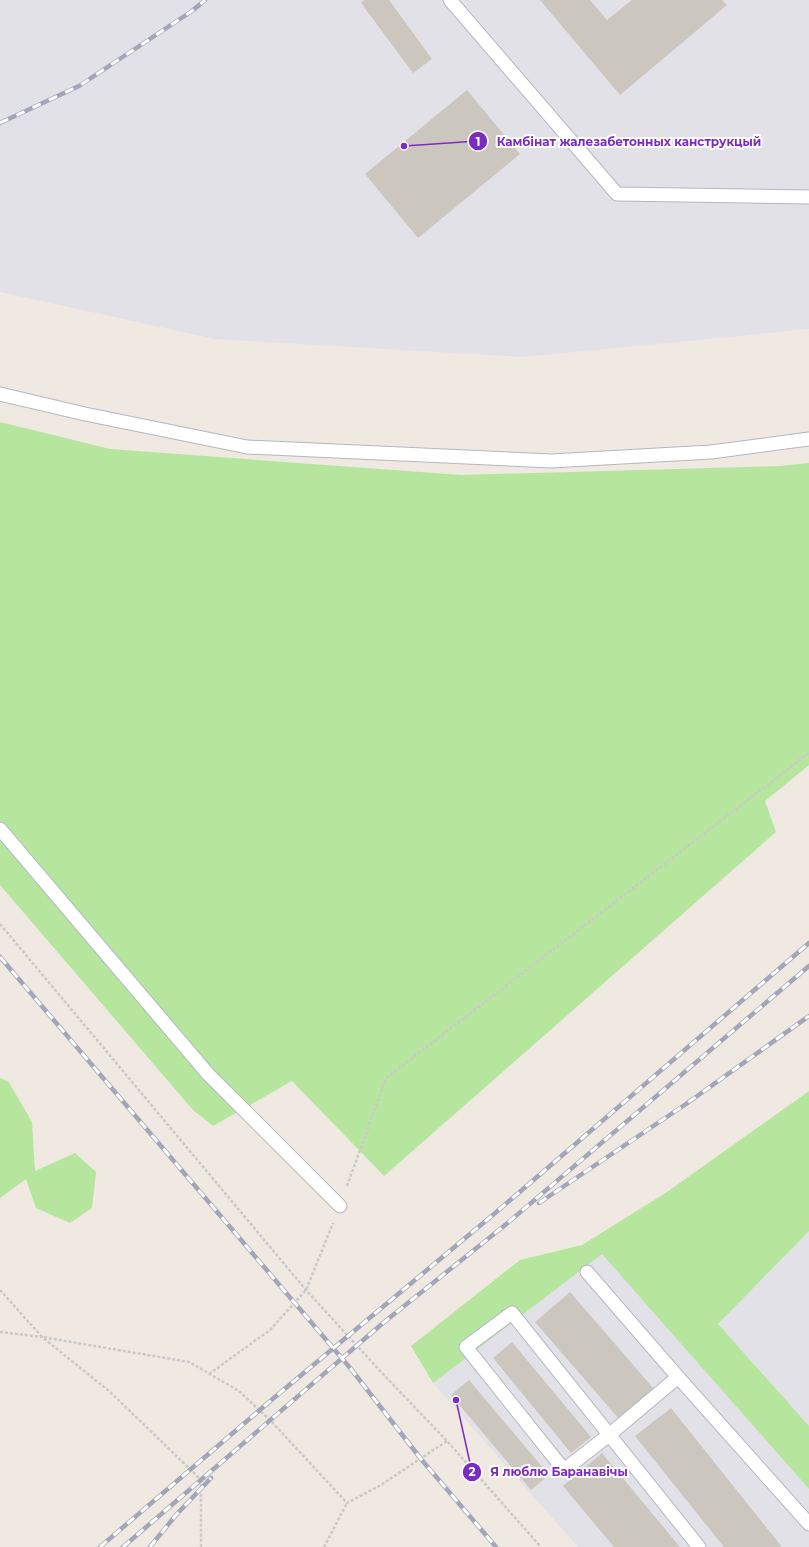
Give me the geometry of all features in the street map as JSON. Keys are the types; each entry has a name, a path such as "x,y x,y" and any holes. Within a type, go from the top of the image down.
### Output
{"lane":[{"path":"450,0 617,194 809,197"},
{"path":"0,394 85,414 247,447 551,461 711,452 809,439"},
{"path":"0,829 208,1074 340,1206"},
{"path":"588,1272 678,1377 809,1524"},
{"path":"678,1377 609,1435 564,1470 466,1347 512,1313 609,1435 698,1547"}],"path":[{"path":"209,1374 270,1330 306,1290 340,1206 386,1078 809,753"},
{"path":"0,924 306,1290 382,1374 447,1440 541,1547"},
{"path":"0,1290 42,1337 109,1391 201,1480 201,1547"},
{"path":"0,1332 42,1337 189,1362 239,1391 259,1410 347,1503"},
{"path":"324,1547 347,1503 381,1485 447,1440"}],"shaded area":[{"path":"0,0 809,0 809,329 523,357 215,339 0,292"},
{"path":"809,1231 809,1426 718,1324"},
{"path":"602,1253 809,1489 809,1547 578,1547 433,1383"}],"green space":[{"path":"0,422 110,449 461,475 780,466 809,463 809,765 765,801 776,832 384,1176 292,1081 213,1126 193,1110 0,885"},
{"path":"0,1078 8,1081 32,1122 35,1171 75,1153 96,1172 92,1208 70,1223 36,1208 26,1179 0,1198"},
{"path":"809,1091 809,1231 718,1324 809,1426 809,1489 602,1254 433,1383 411,1346 520,1260 582,1245 667,1192"}],"building":[{"path":"365,0 389,0 432,59 413,73 361,3"},
{"path":"540,0 590,0 607,20 632,0 722,0 727,5 620,95"},
{"path":"467,90 520,154 418,238 365,174"},
{"path":"570,1292 654,1389 619,1419 535,1322"},
{"path":"512,1342 591,1437 571,1453 493,1358"},
{"path":"469,1380 549,1475 531,1490 451,1395"},
{"path":"671,1408 782,1547 724,1547 635,1436"},
{"path":"602,1453 680,1547 614,1547 563,1486"}],"railway":[{"path":"0,123 79,86 192,11 205,0"},
{"path":"100,1547 275,1397 494,1214 809,943"},
{"path":"0,957 351,1369 421,1459 496,1547"},
{"path":"123,1547 383,1323 504,1226 809,966"},
{"path":"539,1203 686,1104 809,1016"},
{"path":"150,1547 176,1515 211,1478"}],"place":[{"name":"Камбінат жалезабетонных канструкцый","path":"404,146"},
{"name":"Я люблю Баранавічы","path":"456,1400"}]}
